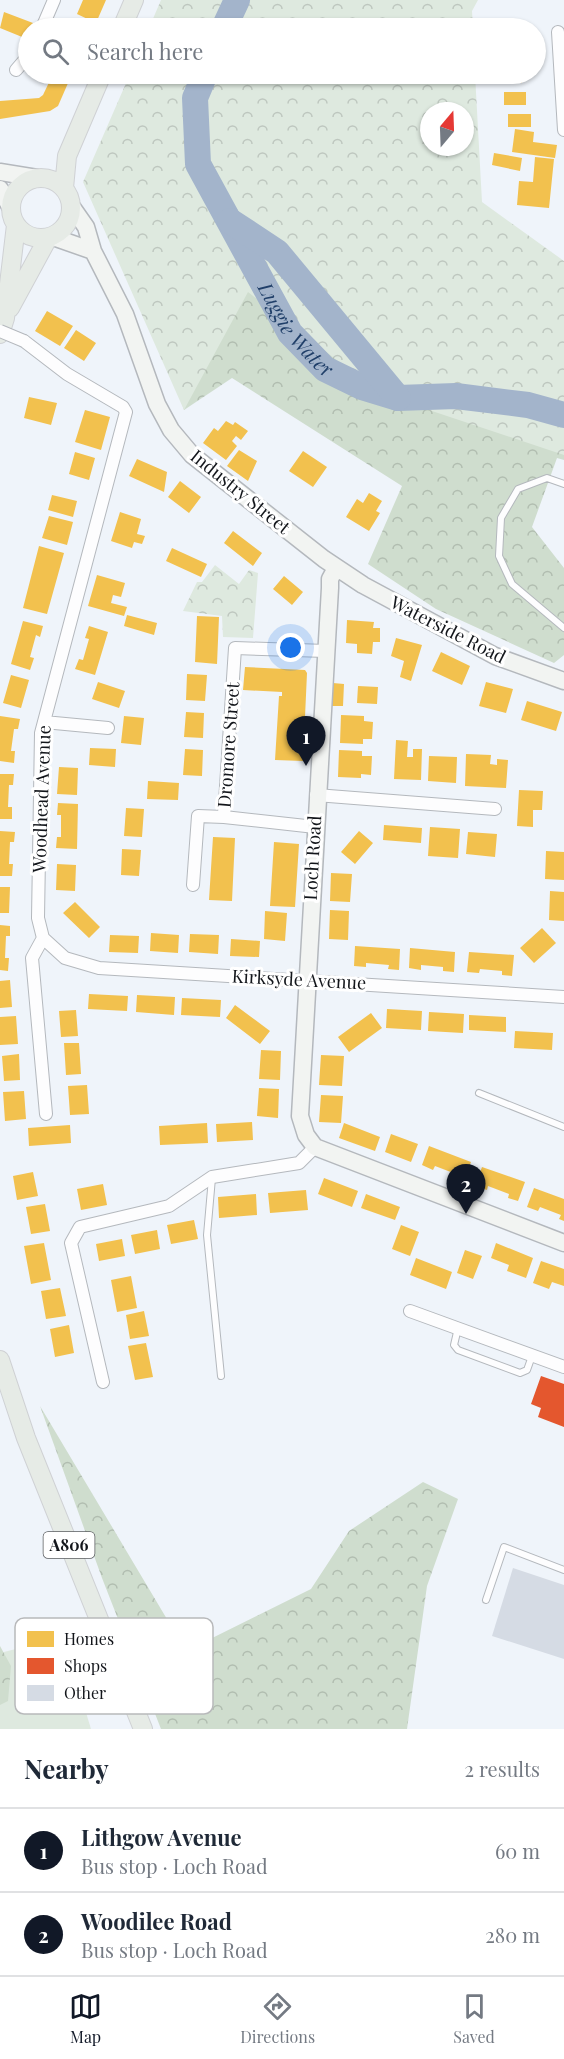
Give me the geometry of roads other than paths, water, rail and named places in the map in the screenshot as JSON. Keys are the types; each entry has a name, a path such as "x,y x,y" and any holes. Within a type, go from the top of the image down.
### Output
{"main road":[{"path":"126,18 134,0"},
{"path":"64,189 67,156 98,84"},
{"path":"2,327 18,189 39,178 67,156"},
{"path":"2,327 50,237 67,225 72,207 64,189 57,182 39,178"},
{"path":"14,217 27,235 50,237"},
{"name":"A806","path":"0,1360 26,1438 98,1618"},
{"name":"A806","path":"137,1714 143,1729"}],"street":[{"path":"45,18 51,1"},
{"path":"558,32 564,130"},
{"path":"0,172 39,178"},
{"path":"0,189 14,217"},
{"name":"Industry Street","path":"72,207 86,227 93,250 125,314 157,404 171,430 203,465 336,568"},
{"path":"50,237 93,250"},
{"name":"Woodhead Avenue","path":"2,327 67,374 123,407 126,420 41,733 38,918 43,939"},
{"name":"Loch Road","path":"315,1147 306,1135 300,1116 316,795 330,579 336,568"},
{"name":"Waterside Road","path":"336,568 399,606 495,656 564,681"},
{"name":"Dromore Street","path":"193,885 198,816 224,817 235,648 326,651"},
{"path":"44,722 108,728"},
{"path":"316,795 495,808"},
{"path":"224,817 315,827"},
{"path":"43,939 32,958 46,1114"},
{"name":"Kirksyde Avenue","path":"43,939 65,958 99,968 308,979 564,997"},
{"path":"103,1382 71,1243 80,1227 169,1206 212,1177 299,1163 315,1147 564,1243"},
{"path":"410,1311 564,1366"}],"lane":[{"path":"564,484 547,478 518,489 501,518 499,555 512,584 564,628"},
{"path":"478,1093 564,1127"},
{"path":"212,1177 208,1197 207,1235 221,1376"},
{"path":"458,1328 454,1345 458,1350 520,1373 527,1370 533,1355"},
{"path":"486,1600 504,1547 564,1570"}],"waterway":[{"name":"Luggie Water","path":"229,18 237,0"},
{"name":"Luggie Water","path":"201,84 195,98 198,164 290,333 325,369 362,387 398,398 456,396 528,405 564,415"},
{"name":"Luggie Water","path":"230,221 277,252 398,398"}],"place":[{"name":"Lithgow Avenue","path":"306,766"},
{"name":"Woodilee Road","path":"466,1214"}]}
